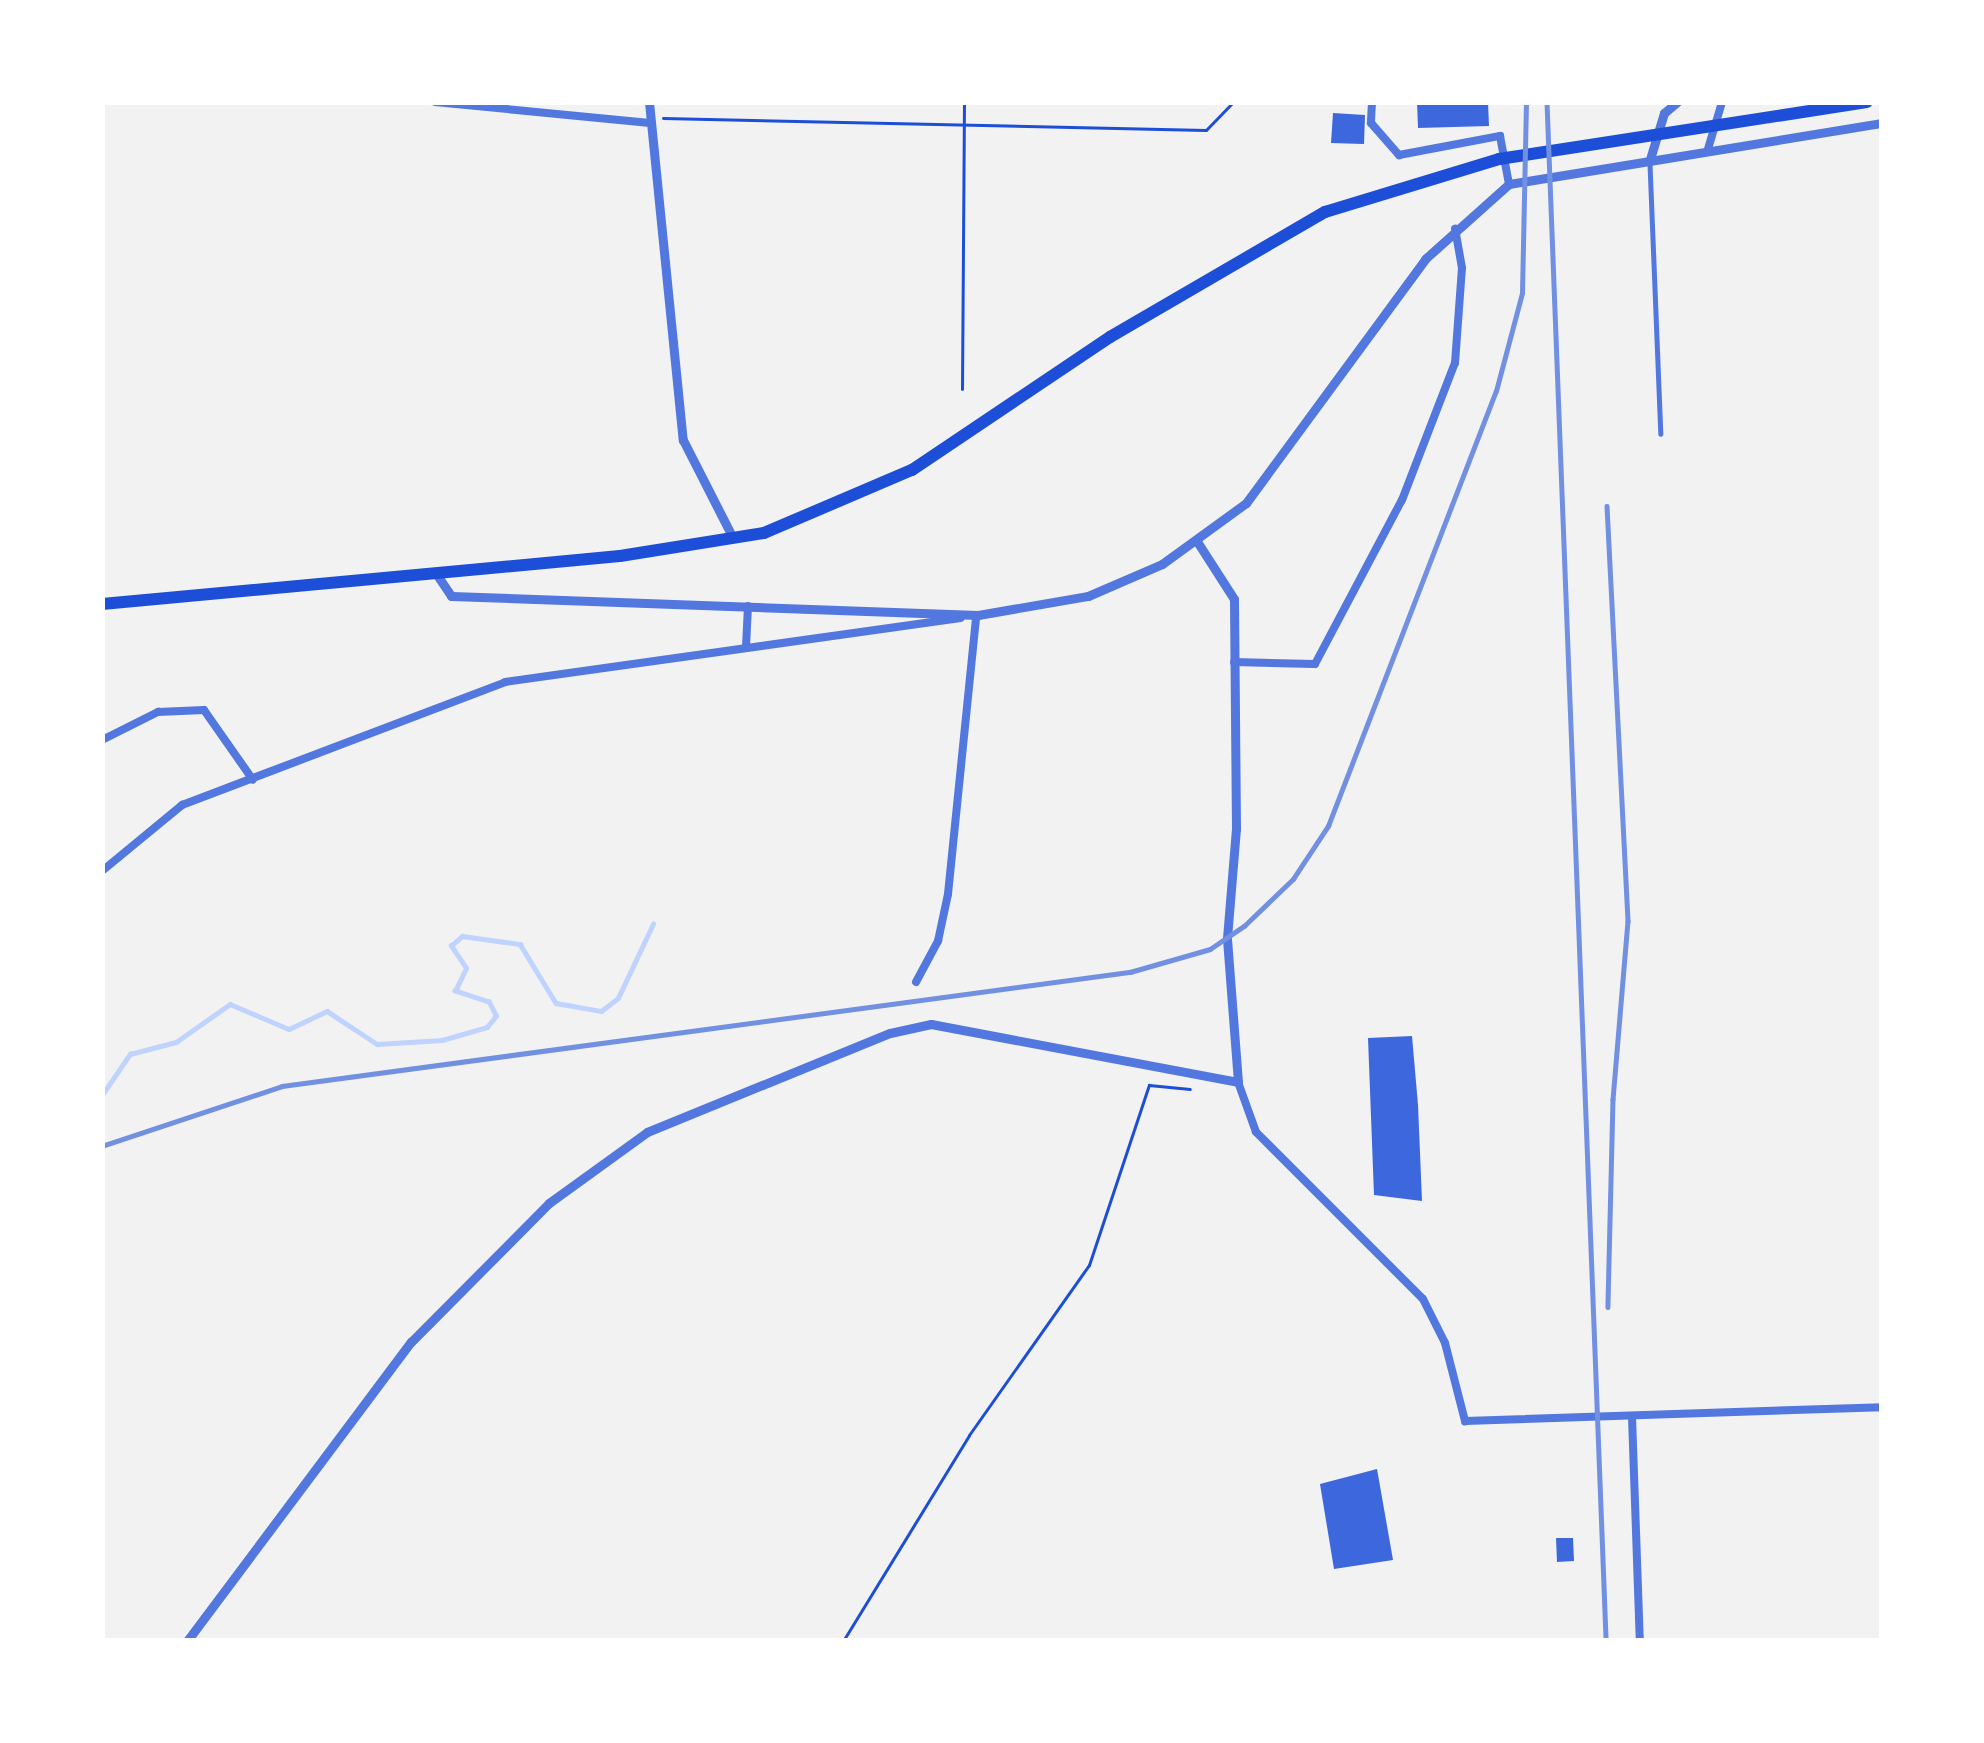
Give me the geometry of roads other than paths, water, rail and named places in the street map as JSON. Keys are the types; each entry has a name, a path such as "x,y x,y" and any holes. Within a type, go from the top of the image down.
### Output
{"main road":[{"path":"102,604 733,539 810,517 912,470 1110,337 1325,212 1458,167 1867,102"}],"street":[{"path":"437,102 650,119"},
{"path":"649,102 683,440 733,539"},
{"path":"1372,102 1371,123 1400,155 1500,136 1510,184"},
{"path":"1650,159 1664,112 1677,102"},
{"path":"1708,149 1722,102"},
{"path":"102,871 182,805 505,682 978,616 1088,596 1198,543 1282,461 1409,279 1455,229 1510,184 1882,123"},
{"path":"1234,662 1316,664 1402,500 1455,363 1462,268 1455,229"},
{"path":"1198,543 1234,599 1236,829 1227,938 1238,1082 1256,1132 1430,1309 1465,1421 1882,1407"},
{"path":"435,572 451,596 978,616"},
{"path":"746,647 748,605"},
{"path":"916,982 938,941 948,894 978,616"},
{"path":"102,740 158,712 204,710 254,780"},
{"path":"187,1641 411,1342 519,1230 598,1165 704,1105 931,1024 1238,1082"},
{"path":"1632,1417 1640,1641"}],"lane":[{"path":"1650,159 1661,434"}],"waterway":[{"path":"102,1095 130,1054 176,1042 230,1004 289,1029 327,1011 377,1044 442,1040 487,1027 496,1016 489,1002 455,991 466,968 451,946 462,936 520,944 556,1003 601,1011 618,998 653,924"}],"railway":[{"path":"102,1146 282,1086 1130,972 1210,949 1244,926 1293,879 1328,826 1496,391 1522,293 1526,102"},
{"path":"1547,102 1606,1641"},
{"path":"1607,506 1628,921 1613,1099 1608,1307"}]}
